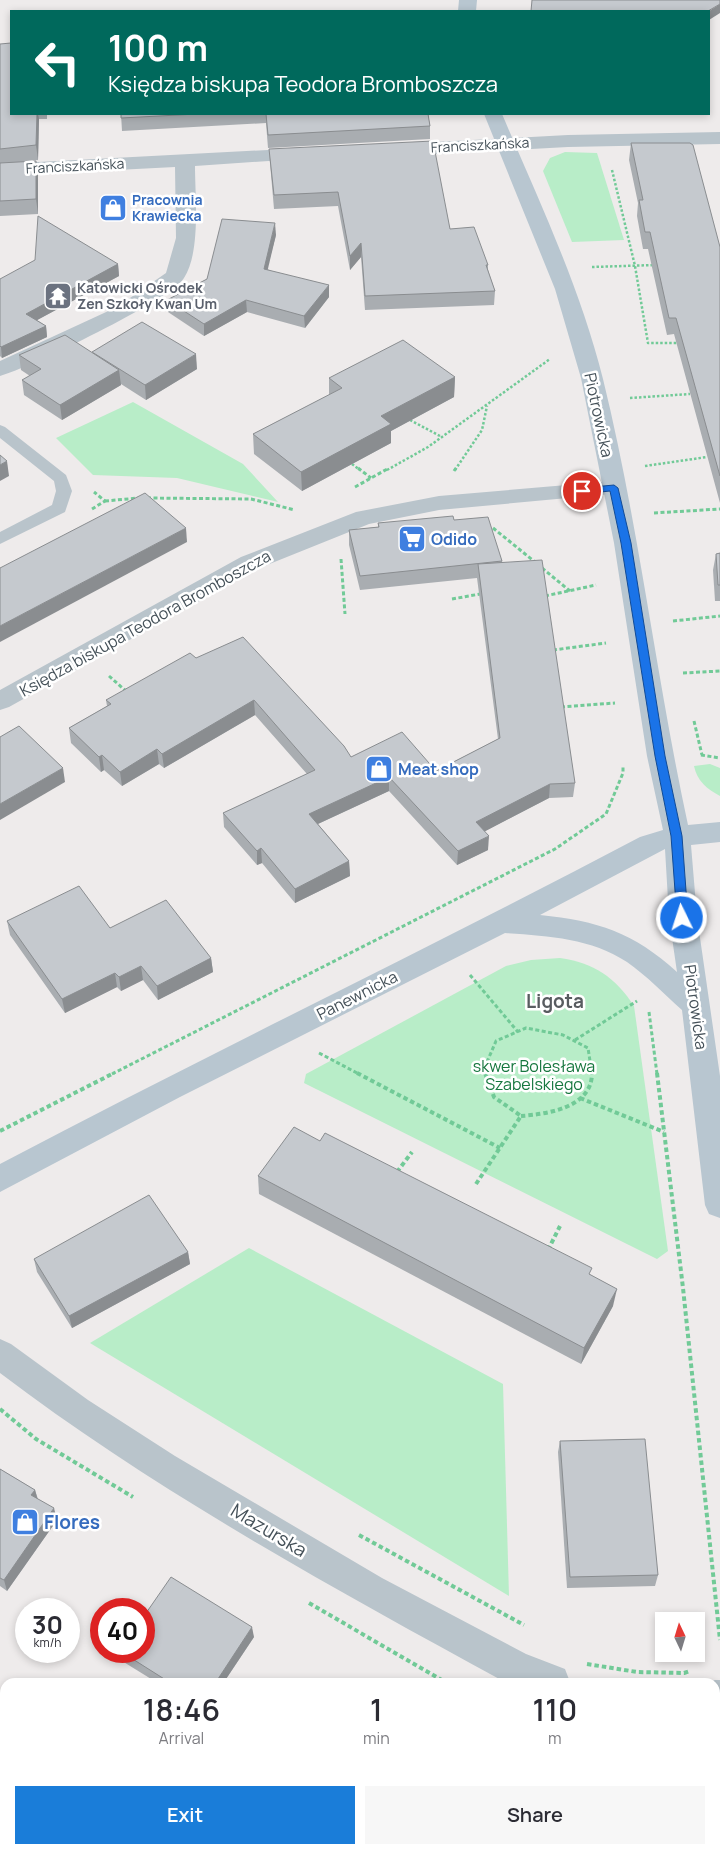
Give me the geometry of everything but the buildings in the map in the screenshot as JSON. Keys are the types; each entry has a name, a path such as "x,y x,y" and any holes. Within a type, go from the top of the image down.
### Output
{"street":[{"name":"Piotrowicka","path":"494,115 559,274 592,378 626,543 660,756 676,836 682,918 703,1054 720,1205"},
{"name":"Franciszkańska","path":"383,151 506,143 720,138"},
{"name":"Franciszkańska","path":"0,170 324,154"},
{"path":"0,369 124,311 176,276 186,238 185,160"},
{"name":"Księdza biskupa Teodora Bromboszcza","path":"0,702 249,563 364,517 439,503 614,488"},
{"name":"Panewnicka","path":"0,1179 170,1088 502,922 650,844 676,836 720,832"},
{"path":"502,922 575,930 604,937 637,955 694,1003"},
{"name":"Mazurska","path":"0,1354 76,1411 212,1496 370,1590 516,1668 542,1678"}],"lane":[{"path":"0,430 61,478 64,491 59,508 0,539"}],"path":[{"path":"610,164 636,266 648,344 684,343"},
{"path":"591,267 659,265"},
{"path":"354,488 428,447 440,436 487,406 551,359 549,349"},
{"path":"624,398 690,394"},
{"path":"450,477 482,430 487,406"},
{"path":"410,420 440,436"},
{"path":"642,466 707,457"},
{"path":"352,464 371,478"},
{"path":"104,501 120,498 251,499 294,510 332,529"},
{"path":"653,513 720,509"},
{"path":"490,526 570,591"},
{"path":"544,596 596,585"},
{"path":"452,599 480,594"},
{"path":"670,621 720,616"},
{"path":"553,650 606,644"},
{"path":"682,673 720,671"},
{"path":"561,707 615,703"},
{"path":"702,754 720,758"},
{"path":"0,1131 555,849 606,814 623,773 623,765"},
{"path":"469,975 518,1032"},
{"path":"574,1041 644,996"},
{"path":"648,1003 683,1288 720,1640"},
{"path":"526,1028 563,1035 574,1041 588,1048 592,1078 580,1098 554,1113 521,1116 494,1097 484,1069 496,1041 526,1028"},
{"path":"319,1054 500,1148"},
{"path":"580,1098 664,1132"},
{"path":"476,1184 521,1116"},
{"path":"395,1176 412,1152"},
{"path":"546,1253 560,1226"},
{"path":"353,1531 523,1622 527,1629"},
{"path":"580,1662 637,1672 684,1673 692,1670"}],"green space":[{"path":"565,152 597,153 624,240 572,242 543,171 550,158"},
{"path":"133,402 243,464 278,502 177,478 93,475 56,438"},
{"path":"710,764 720,768 720,796 703,784 695,771 694,766"},
{"name":"skwer Bolesława Szabelskiego","path":"560,958 572,960 603,973 619,987 634,1006 668,1251 657,1259 304,1083 306,1074 506,966 531,960"},
{"path":"249,1248 503,1384 509,1596 90,1343"}],"place":[{"name":"Pracownia Krawiecka","path":"113,208"},
{"name":"Katowicki Ośrodek Zen Szkoły Kwan Um","path":"58,296"},
{"name":"Odido","path":"412,539"},
{"name":"Meat shop","path":"379,769"},
{"name":"Flores","path":"25,1522"}],"district":[{"name":"Ligota","path":"555,1001"}],"route":[{"path":"582,491 614,488 626,543 660,756 676,836 682,918"}]}
